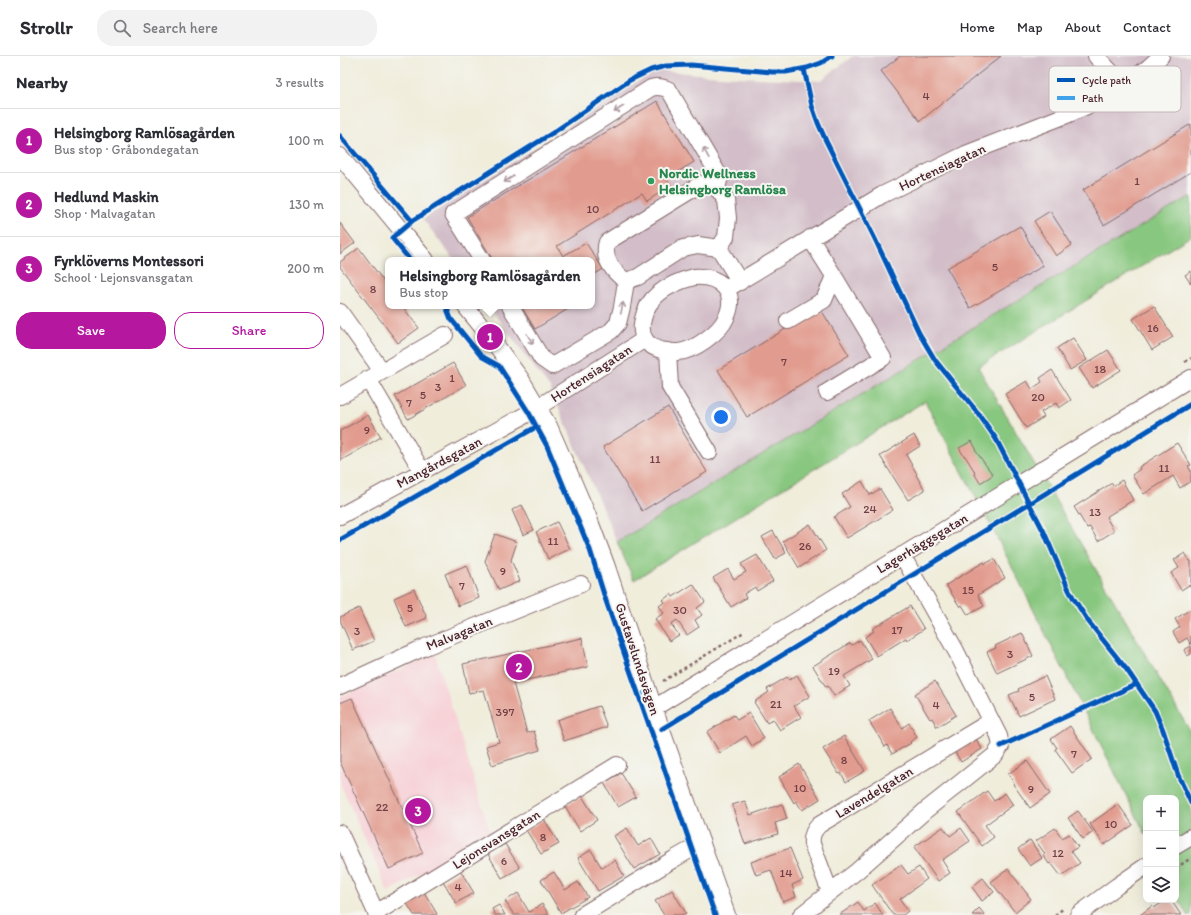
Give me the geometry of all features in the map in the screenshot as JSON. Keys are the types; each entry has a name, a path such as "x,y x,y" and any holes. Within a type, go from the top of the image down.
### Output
{"street":[{"name":"Hortensiagatan","path":"1149,66 1161,56"},
{"path":"480,257 454,214 651,88 660,87 669,90 677,101 720,177 717,188"},
{"name":"Hortensiagatan","path":"733,286 729,311 726,318 719,329 702,343 693,348 679,352 657,348 650,345 645,339 642,332 643,317 649,303 659,292 668,287 688,279 702,277 714,279 724,286 733,286 810,238 912,179 966,154 1073,112"},
{"path":"340,156 424,257"},
{"path":"626,281 618,275 608,261 605,250 607,242 701,184 717,188 726,200 728,218 726,237 720,248 733,286"},
{"path":"810,238 883,358 827,392"},
{"path":"626,281 638,277 683,248 698,245 720,248"},
{"path":"788,321 824,300 834,276"},
{"path":"512,309 542,360 552,366 610,331 618,323 626,281"},
{"name":"Gustavslundsvägen","path":"468,309 490,336 521,379 549,426 591,524 624,616 654,708 728,915"},
{"path":"340,312 382,371"},
{"path":"340,396 445,335"},
{"name":"Hortensiagatan","path":"538,408 645,339"},
{"path":"668,351 670,387 709,452"},
{"name":"Lagerhäggsgatan","path":"654,708 1191,378"},
{"path":"368,380 422,471"},
{"name":"Mangårdsgatan","path":"340,516 538,408"},
{"path":"801,915 857,871 926,810 995,755 1001,746 999,736 956,651 902,555"},
{"name":"Malvagatan","path":"340,686 425,647 581,584"},
{"name":"Lavendelgatan","path":"830,892 812,844 811,839 814,829 991,721"},
{"name":"Lejonsvansgatan","path":"376,914 617,765"},
{"path":"340,834 376,914"},
{"path":"1179,844 1191,837"},
{"path":"582,915 702,843"},
{"path":"1078,915 1145,867"}],"path":[{"path":"1178,867 1191,858"}],"shaded area":[{"path":"853,56 1191,56 1191,196 617,542 550,388 490,309 595,309 595,257 452,257 423,219 656,70 718,76 820,81"},
{"path":"435,654 491,835 388,892 340,783 340,697"}],"green space":[{"path":"1191,196 1191,236 978,367 1191,733 1191,915 1187,915 1179,900 1179,795 1143,795 1143,829 1004,551 925,401 634,580 617,542"}],"building":[{"path":"900,56 1001,56 920,121 881,71"},
{"path":"657,101 694,162 666,179 671,186 647,201 642,193 557,246 563,256 586,243 603,269 595,274 595,257 491,257 467,217"},
{"path":"1191,124 1191,172 1104,225 1083,190"},
{"path":"1050,211 1072,245 1056,256 1034,221"},
{"path":"340,223 355,243 340,254"},
{"path":"1020,226 1043,266 970,308 947,268"},
{"path":"359,248 385,283 385,309 404,309 419,328 398,343 340,267 340,262"},
{"path":"1191,271 1191,284 1185,275"},
{"path":"1154,306 1173,337 1152,350 1133,319"},
{"path":"820,308 849,355 747,417 718,370"},
{"path":"523,309 568,309 535,329"},
{"path":"1073,338 1087,360 1070,370 1057,348"},
{"path":"1108,350 1121,370 1092,388 1079,368"},
{"path":"453,363 466,385 408,419 395,396"},
{"path":"1052,370 1071,400 1059,408 1056,403 1041,412 1044,417 1026,428 1005,394 1027,381 1032,389 1042,382 1040,378"},
{"path":"668,407 707,472 642,511 603,447"},
{"path":"368,415 381,437 340,461 340,431"},
{"path":"914,435 920,446 906,455 925,490 908,500 880,456"},
{"path":"972,441 976,449 975,450 993,475 980,483 974,473 975,472 959,448"},
{"path":"1177,443 1191,465 1188,466 1191,471 1191,481 1180,488 1173,476 1144,494 1132,475 1140,469 1139,467"},
{"path":"1122,480 1133,500 1106,517 1114,531 1098,541 1090,527 1087,528 1074,507 1112,483 1113,486"},
{"path":"862,481 870,495 880,489 893,510 847,538 834,517 850,507 842,494"},
{"path":"522,505 534,530 523,535 512,510"},
{"path":"557,522 570,549 548,559 536,532"},
{"path":"810,524 826,550 799,568 783,541"},
{"path":"773,531 786,553 775,559 762,537"},
{"path":"495,534 517,542 511,560 520,581 499,590 485,561"},
{"path":"1185,553 1191,561 1191,588 1189,585 1181,590 1171,573 1179,568 1174,560"},
{"path":"757,555 773,581 757,591 755,587 744,594 746,598 731,607 713,578 728,569 734,579 746,572 741,564"},
{"path":"994,559 1005,578 978,595 984,606 968,615 962,605 960,607 946,585 984,562 985,564"},
{"path":"467,565 479,598 458,606 445,574"},
{"path":"693,584 705,602 697,608 702,615 695,620 699,627 687,635 677,620 671,624 679,635 669,641 655,619 664,613 659,606 665,602 663,600 671,594 673,597"},
{"path":"414,589 427,618 406,627 394,598"},
{"path":"910,606 924,629 877,656 865,637 874,631 872,629"},
{"path":"359,608 374,641 353,650 340,617"},
{"path":"1191,609 1191,645 1187,638 1179,643 1173,632 1180,627 1175,619"},
{"path":"1022,633 1033,656 997,673 987,652 996,648 995,646"},
{"path":"582,638 588,667 513,683 527,733 534,731 540,750 492,765 486,746 499,742 484,690 469,693 463,664"},
{"path":"860,640 872,659 844,676 850,686 834,696 828,686 826,687 813,666 850,643 852,645"},
{"path":"1191,646 1191,654 1187,656 1184,650"},
{"path":"797,675 810,696 794,706 801,717 780,730 773,719 767,723 754,702 769,692 767,689 787,677 789,680"},
{"path":"1045,676 1055,699 1019,716 1009,695"},
{"path":"935,681 956,715 937,727 932,718 930,719 915,694"},
{"path":"352,698 423,853 389,869 340,762 340,703"},
{"path":"599,706 607,727 564,741 557,720"},
{"path":"890,708 902,728 909,723 917,737 910,742 911,743 892,754 887,745 885,747 869,721"},
{"path":"749,713 764,738 752,746 746,736 720,753 707,732 734,715 737,720"},
{"path":"1070,726 1092,759 1072,773 1055,749 1057,748 1051,739"},
{"path":"844,736 865,771 846,782 823,749"},
{"path":"976,739 982,749 961,762 955,752"},
{"path":"1027,761 1050,794 1030,808 1013,784 1014,783 1008,774"},
{"path":"799,764 820,799 802,810 796,801 794,803 779,777"},
{"path":"621,773 636,797 618,807 604,783"},
{"path":"987,791 994,801 1005,793 1013,805 985,825 994,837 982,846 958,812"},
{"path":"582,796 597,820 580,831 565,806"},
{"path":"745,801 750,815 782,804 787,819 775,823 778,834 745,844 732,805"},
{"path":"1118,804 1133,825 1104,845 1090,824"},
{"path":"1078,811 1093,832 1083,839 1068,818"},
{"path":"544,819 559,844 541,854 526,830"},
{"path":"943,827 950,836 961,828 970,841 942,860 950,873 938,881 914,847"},
{"path":"627,828 638,846 651,838 660,854 634,869 614,836"},
{"path":"1055,828 1062,838 1069,834 1078,847 1071,851 1080,863 1061,876 1051,863 1049,864 1043,855 1045,854 1036,841"},
{"path":"1030,840 1042,858 1030,866 1018,849"},
{"path":"505,844 520,868 502,878 488,854"},
{"path":"790,848 803,880 792,885 796,897 783,902 771,870 756,875 751,862"},
{"path":"591,850 602,868 615,860 624,876 598,891 578,858"},
{"path":"901,865 908,874 919,867 927,879 900,899 908,911 903,915 893,915 872,885"},
{"path":"1008,869 1031,899 1015,912 991,882"},
{"path":"460,870 474,893 456,903 443,881"},
{"path":"554,872 565,890 578,882 588,897 561,913 541,880"},
{"path":"983,878 994,892 982,901 972,887"},
{"path":"672,890 686,913 682,915 664,915 655,901"},
{"path":"424,892 437,914 436,915 414,915 406,902"},
{"path":"518,893 529,912 542,904 549,915 514,915 505,901"},
{"path":"858,902 864,911 875,903 883,915 839,915"},
{"path":"1162,903 1173,903 1181,915 1140,915 1152,906 1154,908"},
{"path":"499,905 505,915 495,915 492,909"},
{"path":"979,908 985,915 972,915"}],"marked path":[{"path":"639,696 648,690"}],"cycle path":[{"path":"412,221 554,132 630,80 651,70 666,66 691,65 786,72 807,68 821,63 832,56"},
{"path":"804,69 812,106 818,123 919,333 935,360 978,413 996,439 1044,532 1074,599 1088,621 1127,670 1155,711 1178,775 1191,803"},
{"path":"340,136 412,221 392,238 408,257"},
{"path":"447,309 451,319 481,356 499,366 529,413 547,446 590,550 606,601 715,915"},
{"path":"662,729 1191,404"},
{"path":"340,540 536,427"},
{"path":"1001,746 1137,684"}],"place":[{"name":"Nordic Wellness Helsingborg Ramlösa","path":"651,181"},
{"name":"Helsingborg Ramlösagården","path":"490,337"},
{"name":"Hedlund Maskin","path":"519,667"},
{"name":"Fyrklöverns Montessori","path":"418,811"}]}
